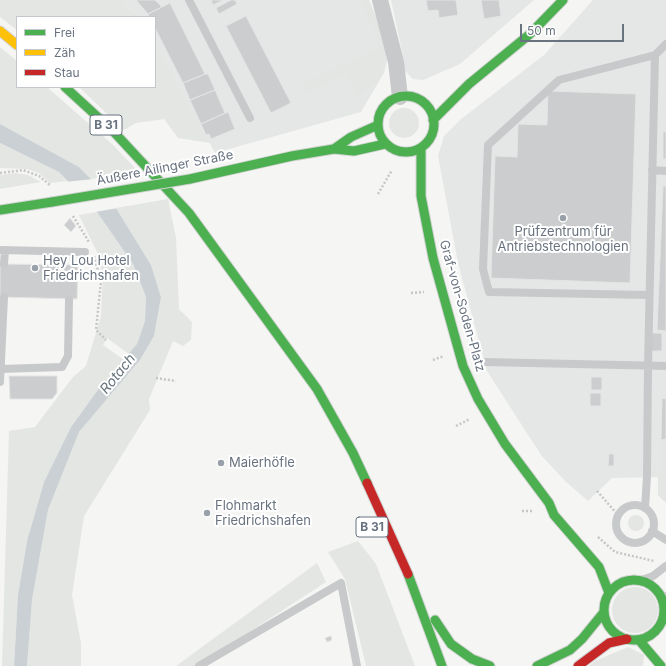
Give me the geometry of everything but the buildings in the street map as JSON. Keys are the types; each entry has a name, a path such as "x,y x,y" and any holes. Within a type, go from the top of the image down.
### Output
{"main road":[{"path":"433,120 469,84 530,34 563,0"},
{"path":"0,32 16,44"},
{"path":"444,94 469,84"},
{"name":"B 31","path":"66,88 113,131 189,213 235,274 266,321 317,389 334,417 386,522 409,577 442,666"},
{"path":"400,97 412,97 420,100 428,108 433,120 434,126 431,136 421,148 411,152 402,152 386,144 380,135 378,126 379,115 383,107 400,97"},
{"path":"420,100 430,98"},
{"name":"Äußere Ailinger Straße","path":"334,149 351,137 378,126"},
{"name":"Äußere Ailinger Straße","path":"0,210 190,179 292,156 334,149 354,151 386,144"},
{"name":"Graf-von-Soden-Platz","path":"421,148 420,190 433,258 463,366 478,399 505,444 549,503 554,514 599,567 609,593"},
{"path":"402,152 407,162"},
{"name":"Graf-von-Soden-Platz","path":"412,174 420,190"},
{"name":"B 31","path":"266,321 294,374"},
{"name":"Graf-von-Soden-Platz","path":"549,503 564,512 605,562 610,565"},
{"path":"619,572 628,580"},
{"path":"409,577 444,636 451,644 472,659 490,666"},
{"path":"537,666 570,650 582,639 604,612 609,593 614,587 628,580 642,580 652,585 665,599 662,623 664,638"},
{"path":"604,612 607,623 612,630 627,639"},
{"path":"578,666 609,643 627,639 639,640 652,634 662,623"},
{"path":"639,640 661,666"}],"street":[{"path":"380,0 396,62 400,97"}],"lane":[{"path":"189,0 250,118"},
{"path":"649,295 489,292 483,269 488,145 559,80 655,55 666,44"},
{"path":"645,508 647,476 649,295 655,55"},
{"path":"652,170 666,171"},
{"path":"4,264 2,250 85,252"},
{"path":"0,382 4,297"},
{"path":"1,369 62,367 68,356 69,300"},
{"path":"485,362 666,366"},
{"path":"631,505 645,508 650,512 653,521 652,531 645,540 630,542 623,539 616,527 618,515 624,508 631,505"},
{"path":"652,531 666,540"},
{"path":"642,580 653,576 666,566"},
{"path":"199,666 341,583 357,666"}],"path":[{"path":"378,194 392,170"},
{"path":"411,293 429,291"},
{"path":"433,360 448,355"},
{"path":"156,378 176,381"},
{"path":"456,426 474,418"},
{"path":"597,491 618,515"},
{"path":"594,533 615,552 652,560 658,564"}],"shaded area":[{"path":"0,0 123,0 128,8 140,16 16,16 16,29 0,17"},
{"path":"123,0 369,0 390,48 384,73 361,112 215,153 156,44 156,16 140,16 128,8"},
{"path":"361,0 367,0 387,48 380,77 358,96 347,74 308,93 301,84 382,46"},
{"path":"391,0 534,0 460,64 423,80 413,79 404,70 403,56"},
{"path":"593,0 666,0 666,439 661,440 661,477 612,478 588,501 565,481 541,455 487,371 458,263 438,156 444,136 461,119 544,55"},
{"path":"156,44 210,143 178,138 164,119 136,123 124,130 80,88 156,88"},
{"path":"0,47 16,60 16,88 48,88 113,145 139,172 91,179 79,167 0,124"},
{"path":"404,108 415,112 419,123 415,134 404,138 393,134 389,123 393,112"},
{"path":"0,143 59,172 67,181 50,183 39,173 27,169 0,168"},
{"path":"16,173 28,175 41,182 0,189 0,175"},
{"path":"168,199 176,238 179,309 192,322 191,340 183,346 173,341 149,399 150,410 84,516 72,595 81,643 81,666 27,666 32,600 48,510 79,432 140,360 154,336 161,297 151,265 116,208"},
{"path":"97,212 133,264 146,297 145,321 137,344 129,354 107,338 103,345 124,360 100,387 71,427 44,482 27,541 18,595 14,666 2,666 9,431 35,427 73,377 86,366 101,316 103,277 98,254 79,215"},
{"path":"666,439 666,503 658,495 658,477 661,476 661,440"},
{"path":"633,515 639,515 644,520 642,529 639,531 633,531 628,526 628,520"},
{"path":"358,541 376,564 415,666 366,666 345,579 328,552"},
{"path":"317,563 326,582 197,666 176,666"},
{"path":"635,587 648,591 654,597 658,610 654,623 648,629 635,633 622,629 616,623 612,610 616,597 622,591"},
{"path":"628,647 644,655 643,666 589,666 595,661"}],"water":[{"name":"Rotach","path":"0,124 79,167 91,179 116,208 151,265 161,297 154,336 140,360 79,432 48,510 32,600 27,666 14,666 18,595 27,541 44,482 71,427 100,387 137,344 145,321 146,297 133,264 97,212 59,172 0,143"}],"pier":[{"path":"94,179 118,208 95,212 65,182"}],"traffic: fast":[{"path":"433,120 469,84 530,34 563,0"},
{"path":"66,88 113,131 189,213 317,389 353,453 367,483"},
{"path":"406,96 417,98 426,104 432,113 434,124 432,135 426,144 417,150 406,152 395,150 386,144 380,135 378,124 380,113 386,104 395,98 406,96"},
{"path":"334,149 351,137 378,125"},
{"path":"190,179 292,156 334,149 354,151 385,144"},
{"path":"421,148 421,196 433,258 463,366 478,399 505,444 549,503 554,515 599,567 609,593"},
{"path":"52,202 190,179"},
{"path":"0,210 52,202"},
{"path":"408,574 442,666"},
{"path":"628,580 640,580 651,585 659,593 664,604 664,610 662,622 651,635 640,640 628,640 617,635 609,627 604,616 604,604 609,593 617,585 628,580"},
{"path":"537,666 570,650 582,639 604,612"},
{"path":"435,620 451,644 472,659 490,666"},
{"path":"639,640 661,666"}],"traffic: slow":[{"path":"0,31 16,44"}],"traffic: jam":[{"path":"367,483 408,574"},
{"path":"578,666 609,643 627,639"}],"place":[{"name":"Prüfzentrum für Antriebstechnologien","path":"563,218"},
{"name":"Hey Lou Hotel Friedrichshafen","path":"35,268"},
{"name":"Maierhöfle","path":"221,463"},
{"name":"Flohmarkt Friedrichshafen","path":"207,513"}]}
